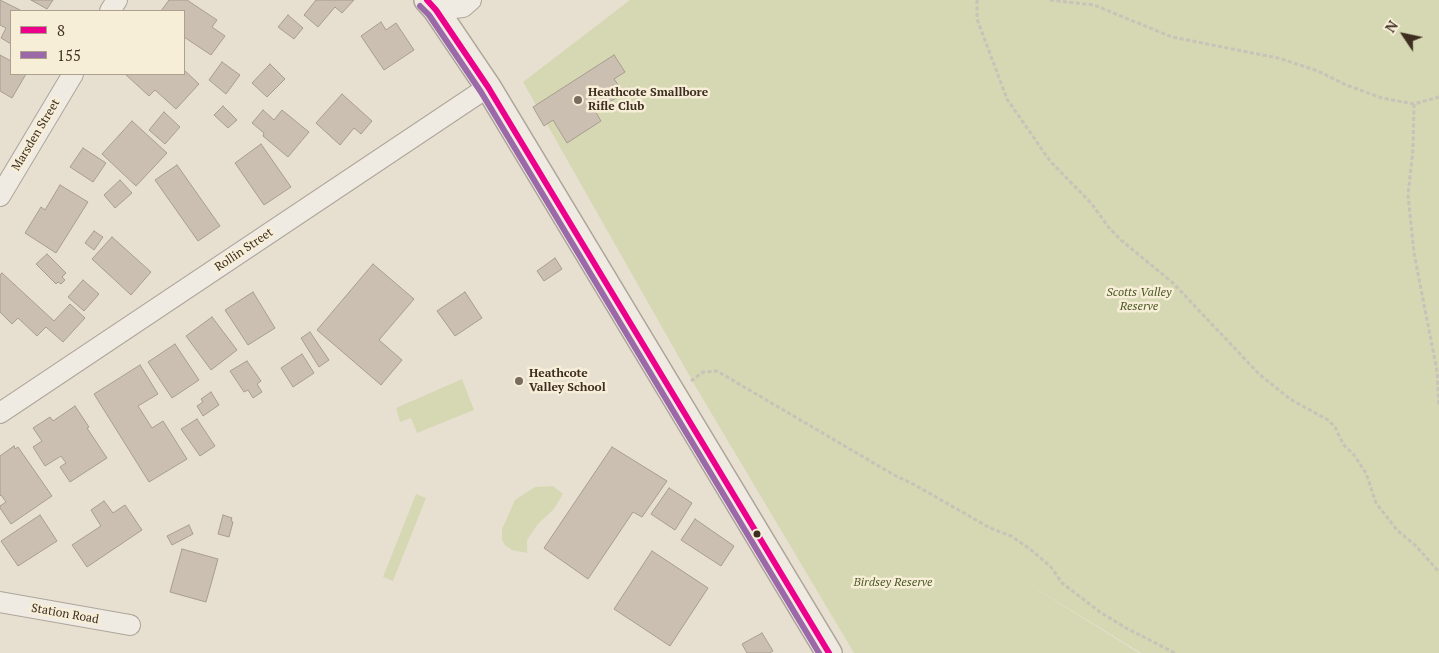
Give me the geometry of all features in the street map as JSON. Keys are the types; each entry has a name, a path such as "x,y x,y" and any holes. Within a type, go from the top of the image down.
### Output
{"street":[{"path":"435,3 463,7 471,0"},
{"path":"435,3 488,87 829,653"},
{"name":"Marsden Street","path":"0,196 72,75"},
{"name":"Rollin Street","path":"0,412 488,87"},
{"name":"Station Road","path":"0,602 130,625"}],"path":[{"path":"977,0 976,18 1007,99 1050,161 1090,203 1110,229 1173,283 1259,374 1290,399 1328,420 1335,427 1343,444 1354,455 1366,473 1376,503 1396,530 1416,546 1439,572"},
{"path":"1050,0 1094,5 1172,37 1278,58 1318,71 1346,85 1382,98 1414,104 1439,97"},
{"path":"1414,104 1413,149 1408,195 1414,253 1437,371 1439,406"},
{"path":"685,386 703,372 717,371 961,513 990,528 1011,536 1030,548 1051,567 1062,583 1100,612 1126,628 1175,653"}],"green space":[{"name":"Scotts Valley Reserve","path":"630,0 1439,0 1439,653 1141,653 996,564 1139,653 854,653 697,389 523,82"},
{"path":"462,379 474,410 417,433 411,418 400,422 396,408"},
{"path":"553,486 563,494 554,509 538,524 527,540 527,553 512,550 505,545 502,540 502,529 515,500 535,487"},
{"path":"416,494 426,498 393,581 383,577"}],"building":[{"path":"0,0 20,10 10,10 10,43 1,38 6,28 0,25"},
{"path":"31,0 53,0 47,9"},
{"path":"169,0 187,0 217,20 212,27 225,36 211,55 185,38 185,10 162,10"},
{"path":"316,0 354,0 342,13 335,7 318,27 304,15"},
{"path":"288,15 303,28 294,39 278,27"},
{"path":"381,22 386,30 396,23 414,50 384,70 361,36"},
{"path":"0,55 10,60 10,75 25,75 12,98 0,91"},
{"name":"Heathcote Smallbore Rifle Club","path":"614,55 625,72 614,79 624,93 595,111 601,121 567,143 553,120 544,126 533,107"},
{"path":"222,62 240,75 226,94 209,80"},
{"path":"270,64 285,79 267,97 252,83"},
{"path":"185,71 199,84 176,109 155,90 149,96 126,75 185,75"},
{"path":"342,94 372,121 361,134 354,128 340,145 316,123"},
{"path":"223,106 237,120 228,128 214,115"},
{"path":"263,110 274,120 282,110 309,132 288,157 263,136 264,133 252,123"},
{"path":"164,112 180,127 165,144 149,130"},
{"path":"132,121 167,153 136,186 102,154"},
{"path":"261,144 291,187 264,205 235,163"},
{"path":"83,148 106,163 93,182 70,167"},
{"path":"177,165 220,226 198,241 155,180"},
{"path":"120,180 132,193 115,208 104,195"},
{"path":"60,185 88,202 56,253 25,233 41,207 45,210"},
{"path":"94,231 103,237 94,250 85,243"},
{"path":"112,237 151,272 131,295 92,259"},
{"path":"47,254 66,273 62,277 65,280 61,284 58,282 56,284 36,264"},
{"path":"555,258 562,269 544,281 537,271"},
{"path":"373,264 414,299 379,340 402,360 381,385 317,330"},
{"path":"2,273 54,321 70,304 85,318 63,342 46,327 37,336 18,318 12,324 0,312 0,275"},
{"path":"83,280 99,294 84,311 68,297"},
{"path":"253,292 275,328 248,345 225,310"},
{"path":"465,292 482,318 455,336 437,311"},
{"path":"212,317 237,350 211,370 186,336"},
{"path":"310,332 329,360 319,367 301,338"},
{"path":"175,344 199,380 172,398 148,362"},
{"path":"302,354 314,373 293,387 281,368"},
{"path":"247,361 261,381 257,384 262,392 253,398 248,390 244,392 230,371"},
{"path":"140,365 158,394 138,406 152,428 163,421 187,459 149,482 94,394"},
{"path":"211,392 219,405 203,416 197,406 203,402 201,399"},
{"path":"75,406 107,458 70,482 60,467 66,463 61,456 45,466 33,447 42,441 33,428 50,417 53,421"},
{"path":"197,419 215,446 200,456 181,429"},
{"path":"14,446 15,449 18,447 52,496 11,524 0,508 6,502 0,496 0,456"},
{"path":"612,447 667,481 642,517 633,512 588,579 544,548"},
{"path":"669,488 692,503 675,530 651,514"},
{"path":"104,501 113,513 125,505 142,530 87,567 72,545 101,526 91,510"},
{"path":"40,515 57,541 18,566 1,541"},
{"path":"223,515 232,518 231,521 233,522 229,537 218,534"},
{"path":"695,519 734,546 721,566 681,540"},
{"path":"189,525 193,534 172,545 167,536"},
{"path":"182,549 218,559 206,602 170,592"},
{"path":"652,551 708,588 670,646 614,609"},
{"path":"762,633 773,651 770,653 747,653 742,644"}],"transit line":[{"name":"8","path":"427,0 436,10 488,87 829,653"},
{"name":"155","path":"420,6 429,15 481,92 819,653"}],"place":[{"name":"Heathcote Smallbore Rifle Club","path":"578,100"},
{"name":"Heathcote Valley School","path":"519,381"}],"park label":[{"name":"Birdsey Reserve","path":"893,583"}]}
